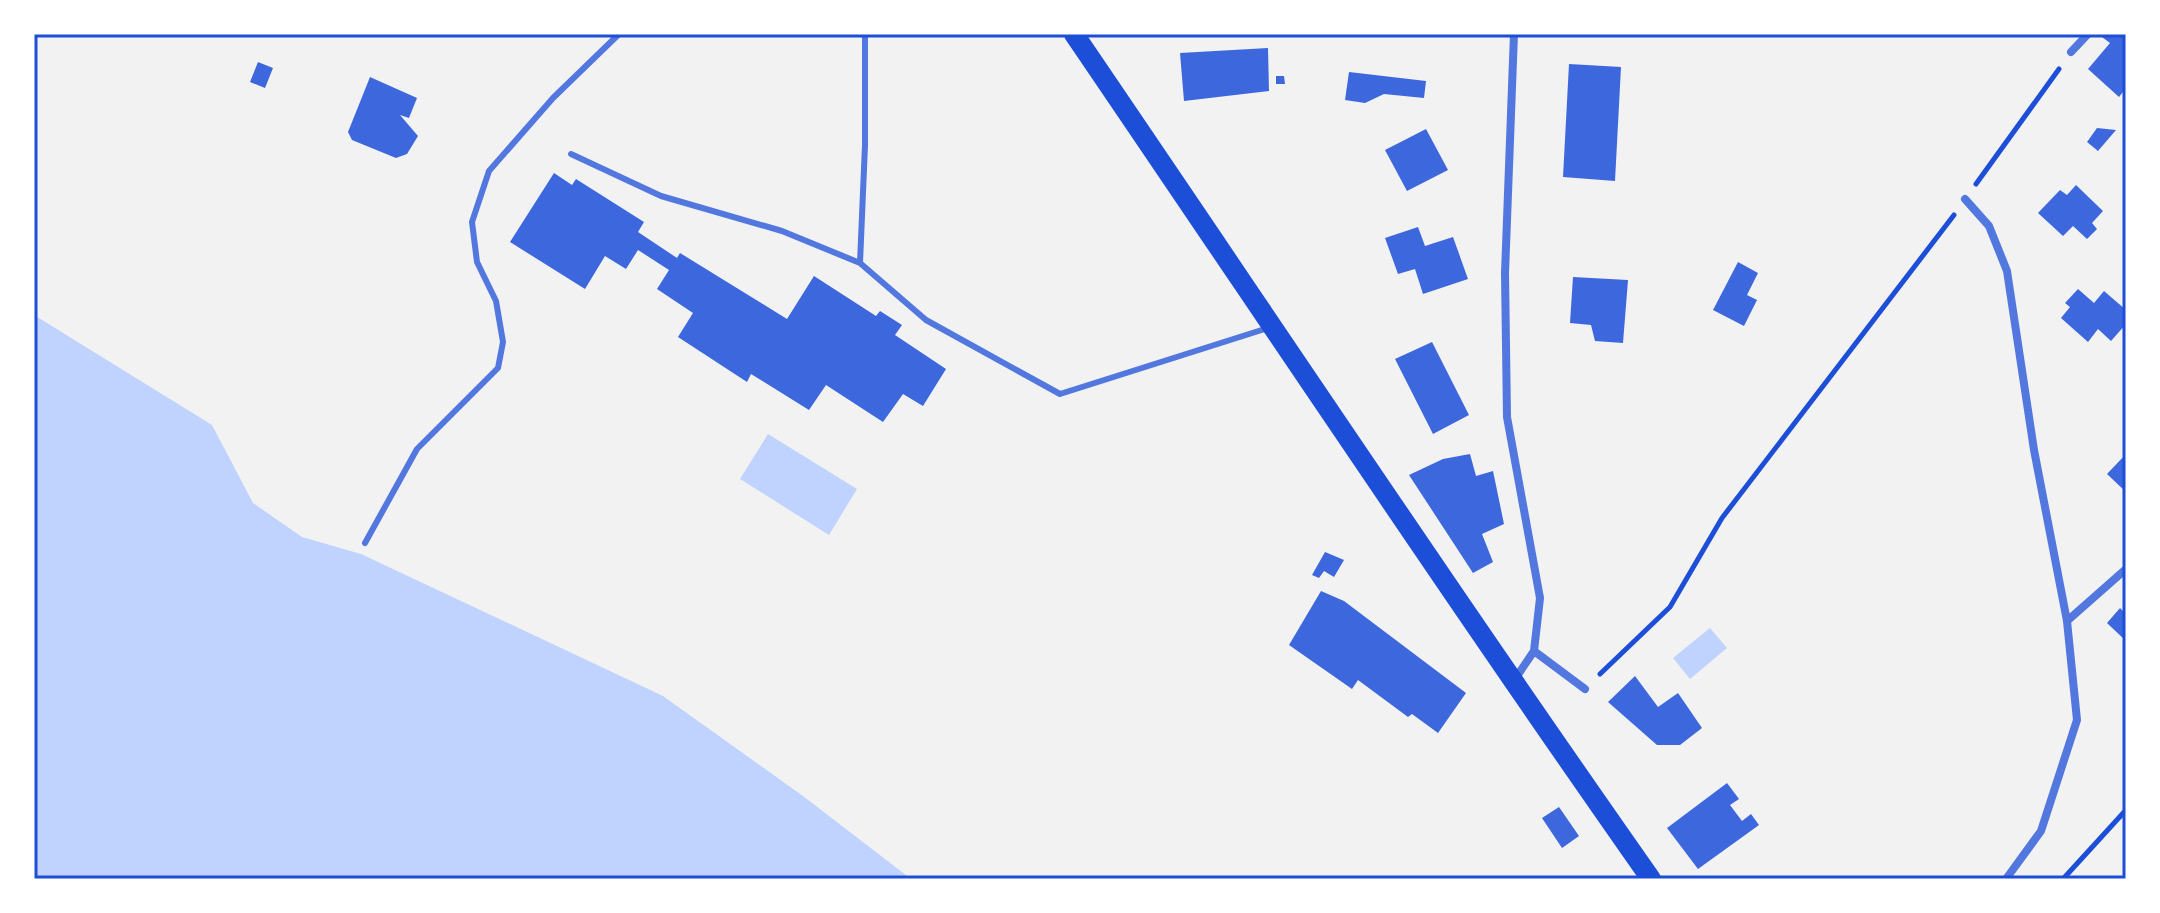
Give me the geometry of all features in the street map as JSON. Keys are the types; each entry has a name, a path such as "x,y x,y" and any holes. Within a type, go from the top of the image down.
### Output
{"main road":[{"path":"1074,34 1513,683 1651,879"}],"street":[{"path":"1513,683 1534,651 1540,598 1507,417 1505,273 1514,34"},
{"path":"2071,52 2088,34"},
{"path":"1965,199 1989,226 2007,271 2034,450 2067,621 2077,720 2041,831 2006,879"},
{"path":"2067,621 2126,569"},
{"path":"1534,651 1585,689"}],"lane":[{"path":"365,543 417,449 498,368 503,342 496,301 477,262 472,222 489,171 553,98 619,34"},
{"path":"860,263 865,145 865,34"},
{"path":"571,154 661,196 782,231 860,263 926,320 1060,394 1273,326"}],"path":[{"path":"1585,689 1670,607 1722,518 1918,265 2071,52"},
{"path":"2063,879 2126,810"}],"water":[{"path":"34,315 212,425 253,503 302,537 361,554 663,696 803,796 911,879 34,879"},
{"path":"768,434 857,489 829,535 740,479"},
{"path":"1710,628 1727,648 1690,679 1673,658"}],"building":[{"path":"2105,34 2126,34 2126,88 2119,97 2088,69 2110,43 2102,37"},
{"path":"1268,48 1269,91 1184,101 1180,53"},
{"path":"258,62 273,68 265,88 250,82"},
{"path":"1569,64 1621,67 1615,181 1563,177"},
{"path":"1349,72 1426,81 1424,98 1384,94 1365,103 1345,100"},
{"path":"1276,76 1284,76 1285,84 1276,84"},
{"path":"370,77 417,98 409,118 400,115 418,136 407,154 396,158 352,140 348,132"},
{"path":"2097,128 2116,130 2098,151 2087,142"},
{"path":"1426,129 1448,170 1407,191 1385,150"},
{"path":"554,173 572,185 576,179 644,222 638,232 677,258 680,253 787,319 814,276 876,316 880,311 902,325 895,335 946,369 923,406 903,394 883,422 826,385 809,410 751,374 747,382 678,337 693,313 657,289 669,270 638,250 626,269 605,256 585,289 510,242"},
{"path":"2076,185 2103,211 2092,223 2097,229 2087,239 2073,226 2063,236 2038,213 2060,190 2067,195"},
{"path":"1418,227 1425,246 1453,237 1468,279 1423,294 1415,269 1398,274 1385,238"},
{"path":"1738,262 1758,273 1747,295 1757,300 1744,326 1713,310"},
{"path":"1573,277 1628,280 1623,343 1595,341 1591,325 1570,323"},
{"path":"2078,289 2094,303 2104,291 2126,310 2126,324 2111,341 2098,329 2088,342 2061,318 2070,307 2065,303"},
{"path":"1432,342 1469,415 1433,434 1395,359"},
{"path":"1470,454 1476,476 1493,471 1504,524 1482,534 1493,562 1473,573 1409,475 1443,459"},
{"path":"2126,454 2126,492 2107,474"},
{"path":"1325,552 1344,560 1334,577 1324,571 1319,578 1312,575"},
{"path":"1321,591 1344,601 1466,693 1438,733 1412,714 1408,717 1358,680 1352,689 1289,645"},
{"path":"2120,608 2126,614 2126,641 2107,623"},
{"path":"1635,676 1658,707 1678,693 1702,728 1680,745 1657,745 1608,702"},
{"path":"1727,783 1739,799 1730,805 1742,821 1751,814 1759,825 1698,869 1667,828"},
{"path":"1559,807 1579,836 1562,848 1542,818"}]}
